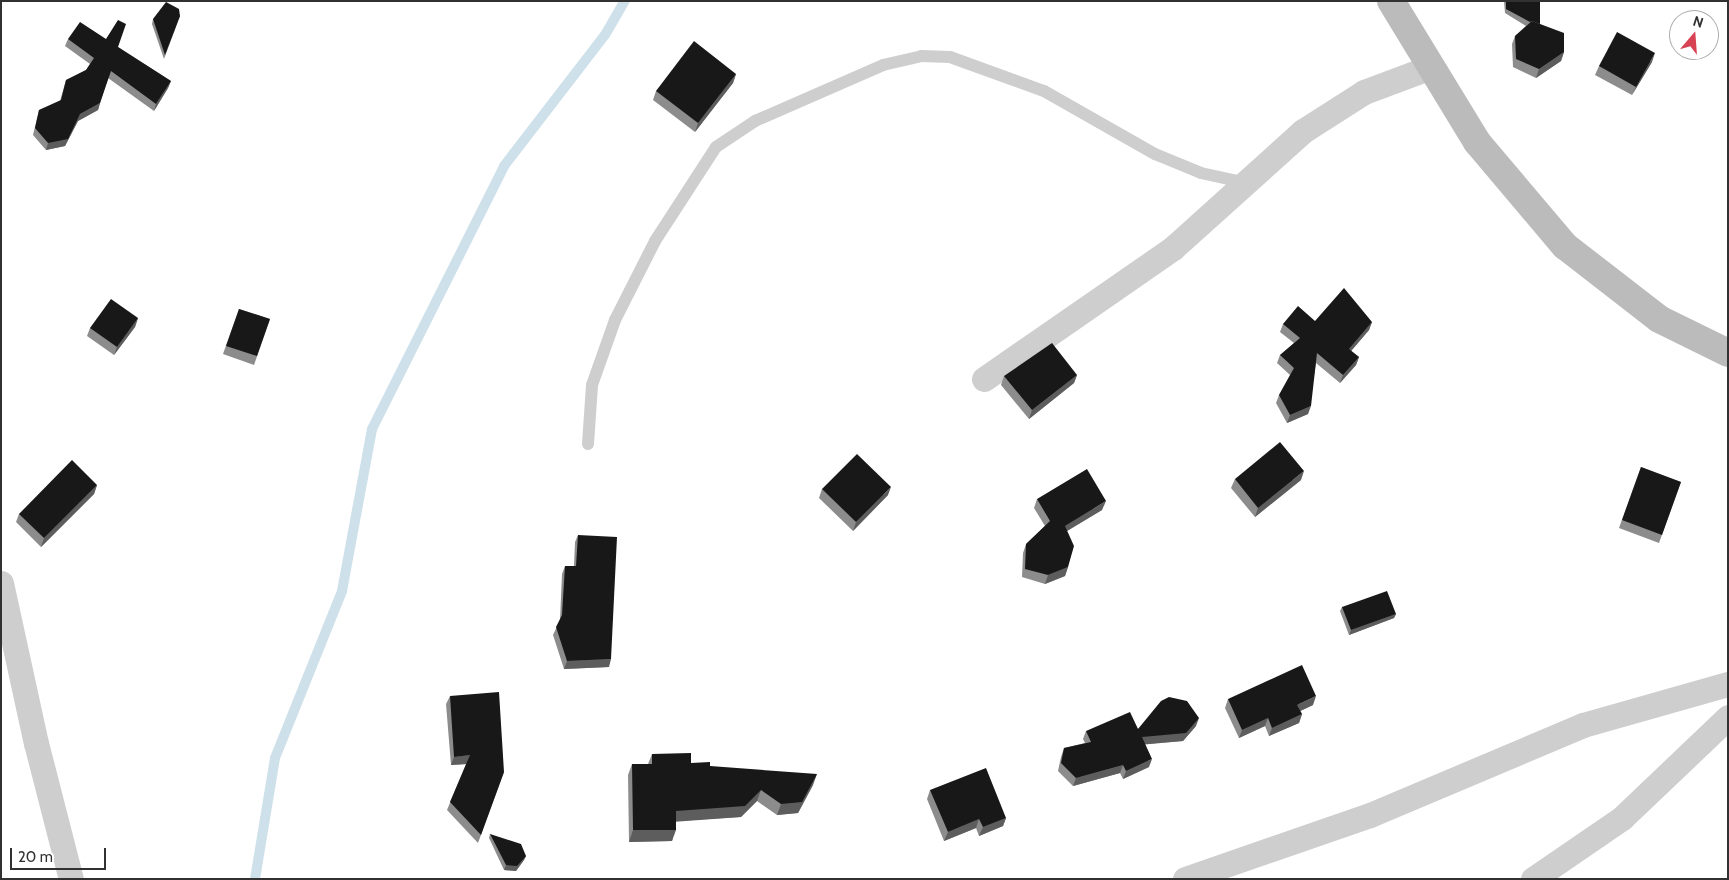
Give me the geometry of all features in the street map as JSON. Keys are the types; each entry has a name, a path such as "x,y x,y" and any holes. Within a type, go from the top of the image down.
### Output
{"street":[{"path":"1391,1 1477,142 1565,246 1659,319 1728,353"},
{"path":"984,378 1173,248 1303,131 1364,92 1431,67"},
{"path":"1,584 36,743 72,879"},
{"path":"1185,879 1370,815 1583,725 1728,684"},
{"path":"1533,879 1622,818 1728,717"}],"lane":[{"path":"588,444 592,385 614,320 655,241 716,147 755,121 883,65 921,56 969,63 1044,91 1156,154 1201,172 1246,183"}],"building":[{"path":"1506,1 1540,1 1540,24 1530,22 1506,9"},
{"path":"166,2 179,9 180,16 165,55 153,19"},
{"path":"118,20 126,24 118,47 171,81 156,104 111,71 100,103 80,114 68,139 48,143 35,128 39,110 61,100 66,80 86,70 94,58 68,39 80,22 106,39"},
{"path":"1532,21 1564,33 1564,52 1539,69 1516,59 1515,36"},
{"path":"1617,32 1655,53 1636,87 1599,66"},
{"path":"694,41 736,74 698,123 656,91"},
{"path":"1344,288 1372,322 1349,349 1359,357 1343,375 1317,353 1311,406 1290,415 1279,395 1294,368 1280,355 1300,338 1283,324 1298,306 1315,321"},
{"path":"111,299 138,318 117,347 90,328"},
{"path":"239,309 270,319 257,356 226,346"},
{"path":"1052,343 1077,375 1032,410 1004,376"},
{"path":"1280,442 1304,471 1258,508 1235,479"},
{"path":"857,454 891,487 856,522 822,489"},
{"path":"72,460 97,485 44,538 19,514"},
{"path":"1641,467 1681,482 1662,535 1622,520"},
{"path":"1087,469 1106,501 1065,526 1074,546 1068,567 1048,575 1025,569 1026,544 1050,521 1037,499"},
{"path":"578,535 617,537 611,659 567,661 556,627 562,615 565,566 576,566"},
{"path":"1387,591 1396,614 1351,630 1342,607"},
{"path":"1302,665 1316,696 1297,705 1302,714 1272,728 1268,718 1242,730 1228,699"},
{"path":"499,692 504,772 481,835 450,802 470,755 454,757 450,696"},
{"path":"1169,697 1187,701 1199,718 1186,733 1142,737 1152,759 1126,771 1123,765 1076,778 1061,763 1064,748 1091,742 1086,731 1130,712 1138,729 1161,701"},
{"path":"691,753 691,763 710,762 710,766 817,774 802,802 781,804 761,790 745,806 676,811 676,830 633,830 632,764 652,764 652,754"},
{"path":"986,768 1006,818 983,827 979,819 948,832 930,790"},
{"path":"490,834 521,844 526,856 517,866 506,865"}],"waterway":[{"path":"255,879 275,758 342,591 372,429 504,166 605,35 625,1"}]}
